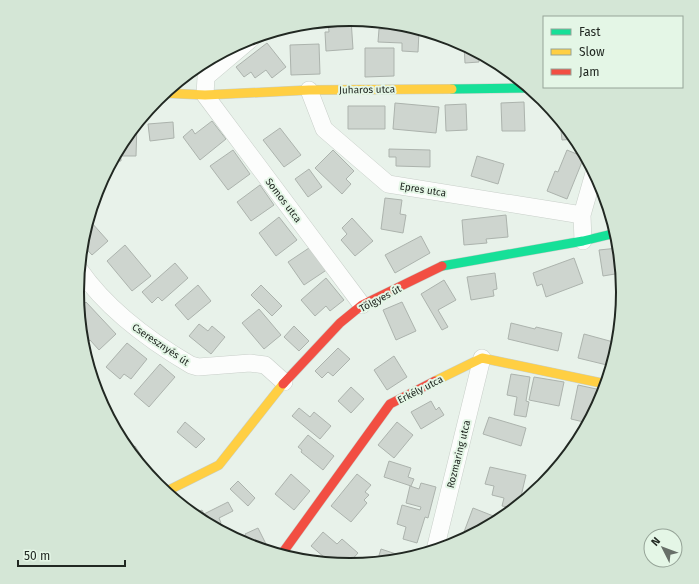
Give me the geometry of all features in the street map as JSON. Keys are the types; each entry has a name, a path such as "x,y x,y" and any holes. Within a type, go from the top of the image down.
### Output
{"street":[{"path":"205,95 206,77 237,51"},
{"name":"Juharos utca","path":"172,94 205,95 309,90 520,88"},
{"name":"Epres utca","path":"309,90 324,129 388,184 582,216"},
{"name":"Somos utca","path":"205,95 362,305"},
{"path":"583,241 582,216 591,182"},
{"name":"Tölgyes út","path":"171,489 219,465 284,382 340,323 362,305 445,265 583,241 609,235"},
{"name":"Cseresznyés út","path":"84,277 88,283 132,325 191,365 198,367 250,363 265,365 284,382"},
{"path":"482,358 599,383"},
{"name":"Rozmaring utca","path":"437,543 482,358"},
{"name":"Erkély utca","path":"285,550 390,404 482,358"}],"building":[{"path":"351,26 353,49 326,51 325,32 329,32 329,27"},
{"path":"379,29 394,30 419,35 418,52 402,51 402,43 378,42"},
{"path":"267,43 286,67 272,78 266,70 255,78 251,72 244,77 236,67"},
{"path":"319,44 320,74 291,75 290,45"},
{"path":"365,48 394,48 394,76 365,77"},
{"path":"464,52 479,60 479,62 465,63"},
{"path":"524,102 525,131 502,131 501,103"},
{"path":"395,103 439,107 436,133 393,129"},
{"path":"466,104 467,130 446,131 445,105"},
{"path":"348,106 385,106 385,129 348,129"},
{"path":"212,121 226,139 200,160 183,137 192,129 195,134"},
{"path":"173,122 174,138 150,141 148,124"},
{"path":"280,128 301,155 284,167 263,140"},
{"path":"561,130 568,140 562,140"},
{"path":"137,132 136,156 121,156 121,161 118,161 128,144"},
{"path":"389,149 430,150 430,167 396,166 396,157 389,157"},
{"path":"233,150 250,174 228,190 210,166"},
{"path":"333,150 354,171 346,179 351,184 342,194 315,168"},
{"path":"567,150 577,154 582,162 567,199 547,191 555,171 558,172"},
{"path":"477,156 504,164 498,184 471,176"},
{"path":"309,169 322,187 308,197 295,179"},
{"path":"260,185 274,205 251,221 237,202"},
{"path":"385,198 402,200 400,214 406,215 403,233 381,229"},
{"path":"506,215 508,237 486,239 487,243 464,245 462,220"},
{"path":"279,217 297,240 276,256 259,233"},
{"path":"352,218 373,241 355,256 341,240 347,234 342,228"},
{"path":"93,224 108,241 92,255 87,250"},
{"path":"421,236 430,253 395,273 385,255"},
{"path":"125,245 151,276 132,291 107,261"},
{"path":"312,246 328,269 304,285 288,262"},
{"path":"612,249 615,274 603,276 599,250"},
{"path":"574,258 583,283 546,297 542,284 537,286 533,273"},
{"path":"175,263 188,278 162,301 158,297 152,303 142,292"},
{"path":"495,273 497,289 493,290 494,296 471,300 467,277"},
{"path":"326,278 344,300 330,311 326,306 315,316 301,300"},
{"path":"444,280 456,300 438,310 448,327 442,330 421,294"},
{"path":"198,285 211,301 188,320 175,305"},
{"path":"261,285 282,306 272,316 251,295"},
{"path":"86,302 116,334 99,350 90,340 89,341 84,304"},
{"path":"402,302 416,331 396,340 383,310"},
{"path":"259,309 281,335 264,349 242,323"},
{"path":"511,323 535,329 536,327 562,333 558,351 508,339"},
{"path":"199,324 208,331 212,326 225,337 211,354 189,336"},
{"path":"294,326 309,341 299,351 284,337"},
{"path":"584,334 610,341 605,365 578,358"},
{"path":"127,343 147,359 131,379 124,374 120,379 106,367"},
{"path":"338,348 350,359 333,376 328,372 322,378 315,371"},
{"path":"394,356 407,377 387,390 374,370"},
{"path":"160,364 175,377 149,407 134,394"},
{"path":"511,374 530,377 526,401 529,402 526,417 514,415 517,397 507,395"},
{"path":"534,377 564,382 559,406 529,400"},
{"path":"578,385 597,389 582,422 571,419"},
{"path":"351,387 364,399 351,413 338,401"},
{"path":"431,401 436,410 439,407 444,415 421,429 411,412"},
{"path":"299,408 310,417 314,412 331,426 320,439 292,416"},
{"path":"489,417 526,428 521,446 483,434"},
{"path":"185,422 205,439 196,448 177,432"},
{"path":"397,422 413,435 394,458 378,445"},
{"path":"308,435 334,456 323,470 301,452 302,450 298,447"},
{"path":"135,446 145,462 138,454 133,447"},
{"path":"389,461 411,468 408,477 414,479 411,486 384,477"},
{"path":"490,467 526,475 521,495 506,507 502,506 504,498 492,495 494,486 485,484"},
{"path":"291,474 310,491 294,510 275,494"},
{"path":"357,474 371,485 365,492 369,495 364,500 367,503 351,522 331,506"},
{"path":"238,481 255,498 248,506 230,489"},
{"path":"421,483 436,487 428,518 425,517 417,543 403,539 406,527 397,524 402,505 420,510 421,507 406,503 410,486 419,489"},
{"path":"228,502 233,511 219,518 221,523 219,524 200,511 202,510 204,514"},
{"path":"473,508 493,516 467,531 464,532"},
{"path":"258,528 266,545 247,537 245,534"},
{"path":"323,532 337,544 342,539 358,553 354,558 323,556 311,546"},
{"path":"381,549 396,554 384,556 379,556"}],"traffic: fast":[{"path":"452,89 520,88"},
{"path":"442,266 583,241 609,235"}],"traffic: slow":[{"path":"172,93 205,95 309,90 452,89"},
{"path":"435,381 482,358 599,383"},
{"path":"171,489 219,465 283,384"}],"traffic: jam":[{"path":"283,384 340,323 362,305 442,266"},
{"path":"285,550 390,404 435,381"}]}
